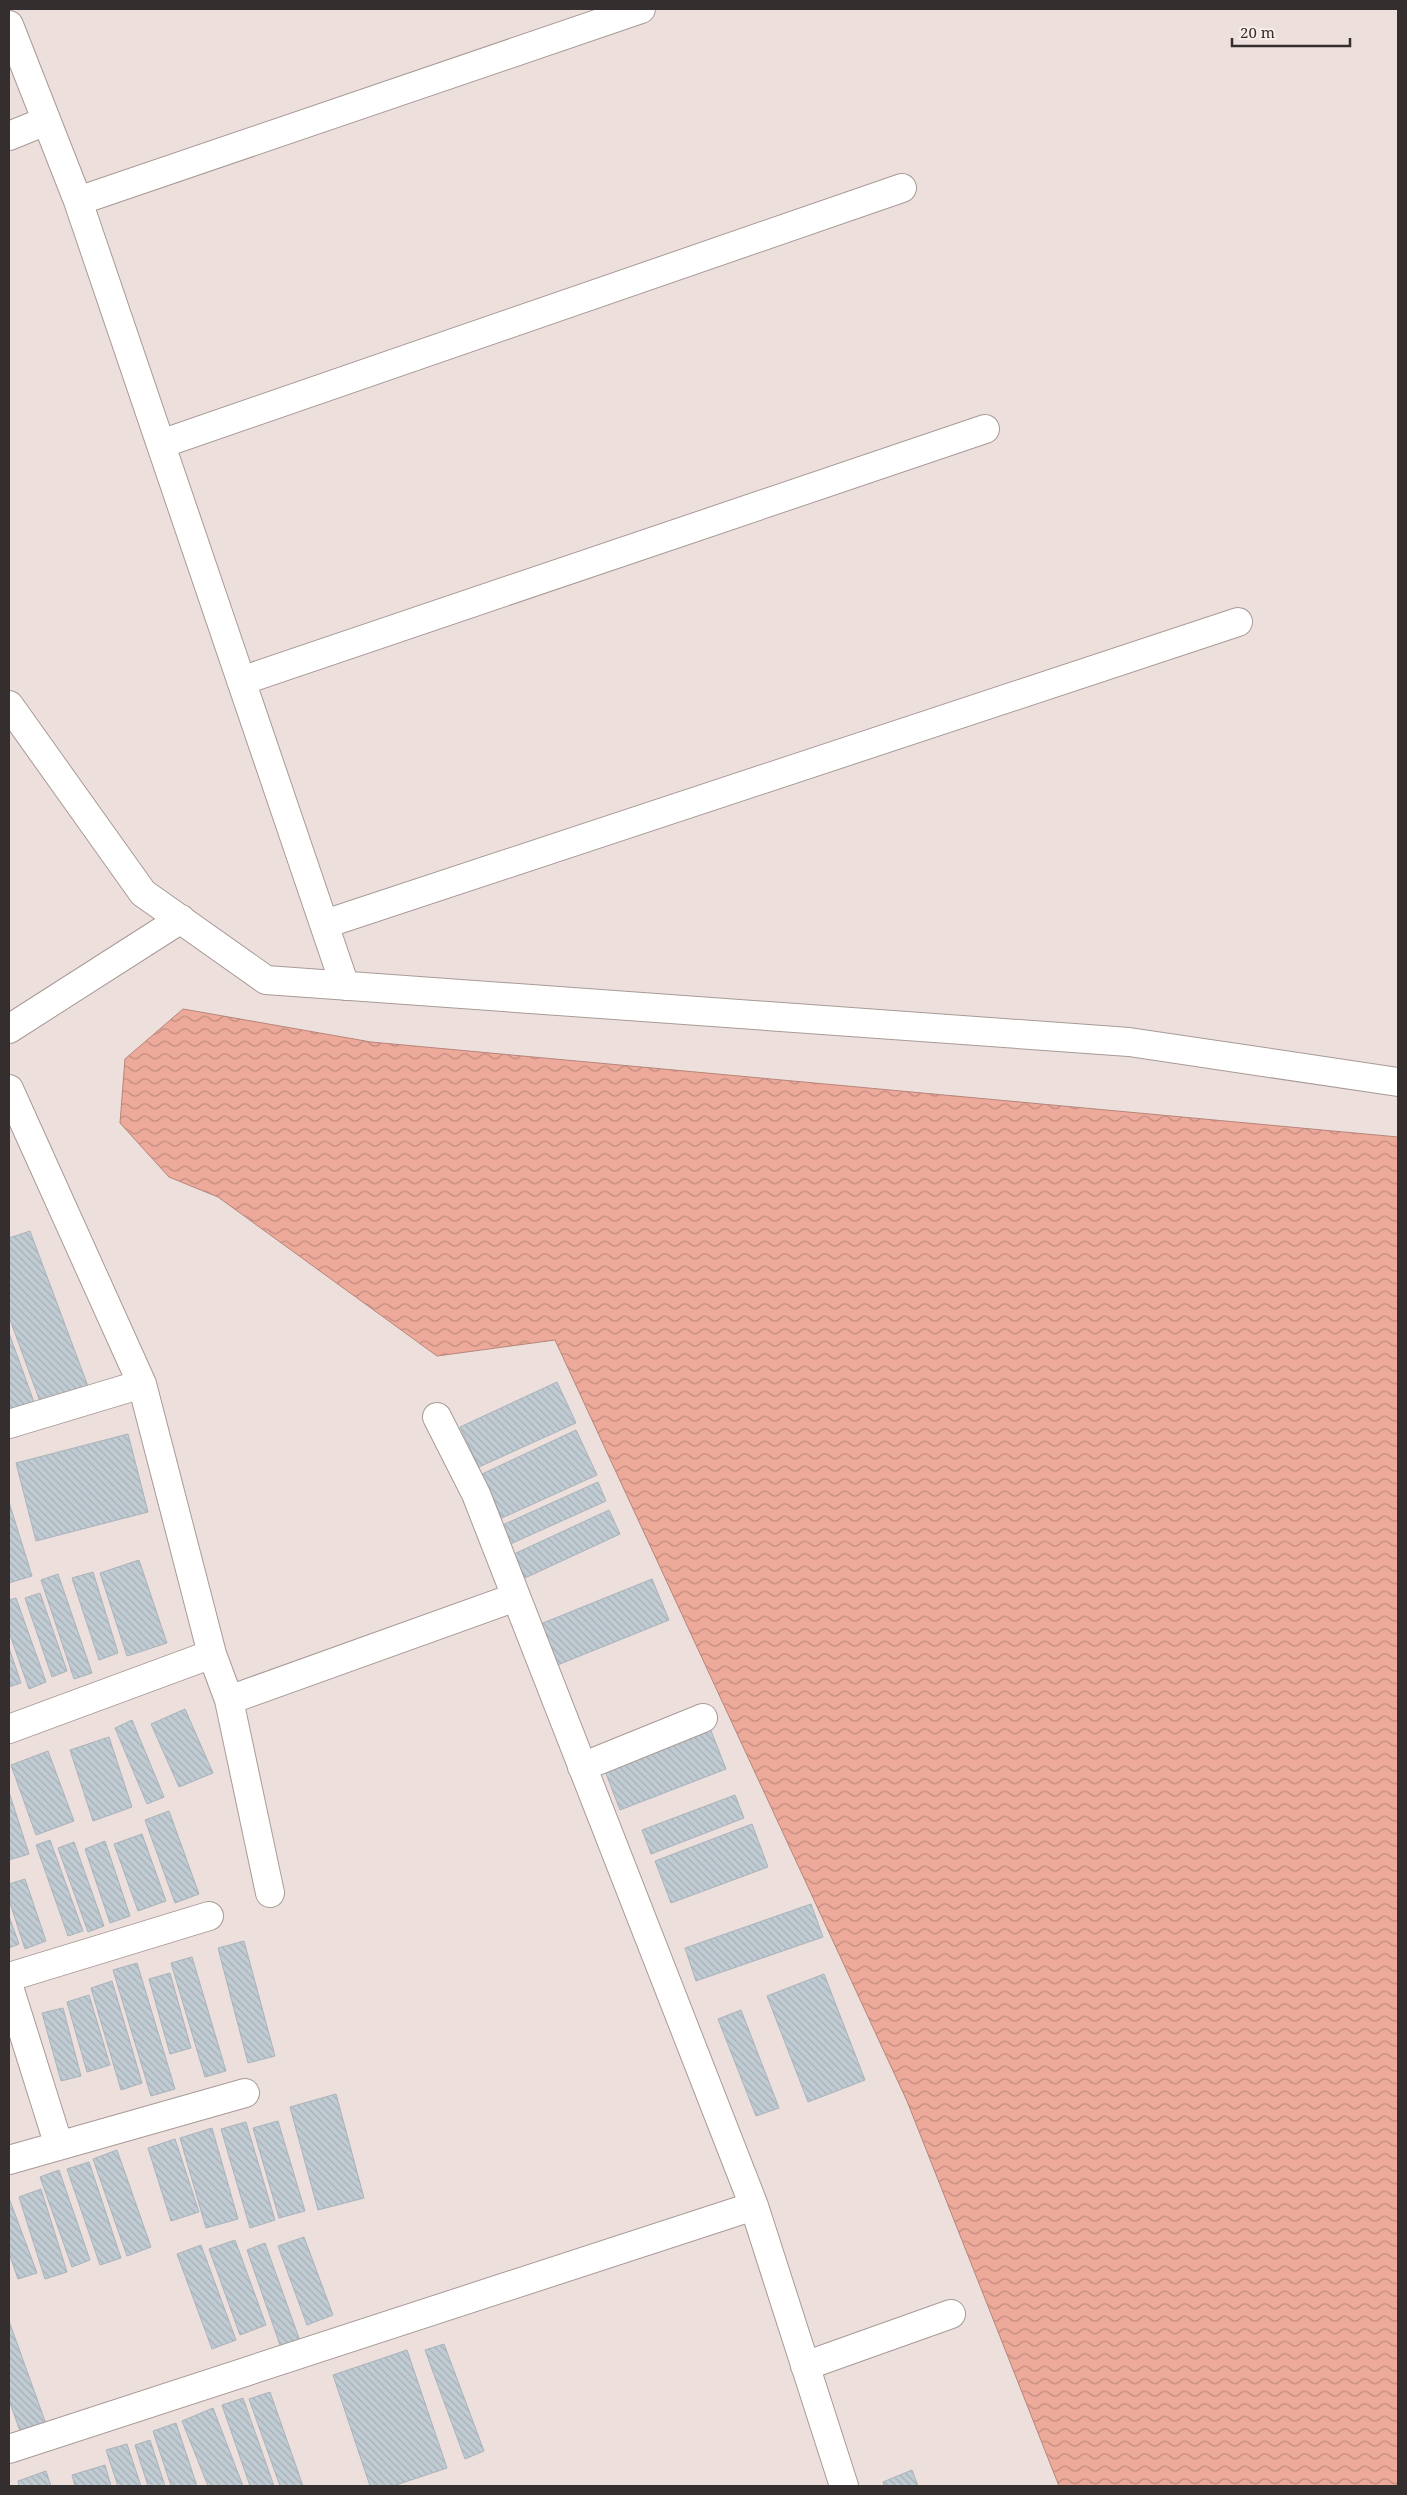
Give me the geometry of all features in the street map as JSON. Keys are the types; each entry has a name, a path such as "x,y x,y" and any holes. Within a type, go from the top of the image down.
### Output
{"street":[{"path":"78,201 641,9"},
{"path":"9,25 78,201 345,986"},
{"path":"9,136 46,120"},
{"path":"161,444 902,188"},
{"path":"241,681 985,429"},
{"path":"324,924 1238,622"},
{"path":"9,705 143,892 266,980 1129,1042 1398,1082"},
{"path":"9,1029 181,919"},
{"path":"9,1089 142,1384 212,1654 229,1700 270,1893"},
{"path":"9,1424 142,1384"},
{"path":"437,1417 476,1494 754,2206 844,2486"},
{"path":"229,1700 516,1597"},
{"path":"9,1729 212,1654"},
{"path":"582,1767 703,1718"},
{"path":"9,1977 209,1916"},
{"path":"9,1987 59,2146"},
{"path":"9,2160 245,2093"},
{"path":"9,2448 754,2206"},
{"path":"805,2366 952,2314"}],"water":[{"path":"183,1009 371,1042 1398,1137 1398,2486 1059,2486 907,2101 555,1340 437,1356 218,1197 169,1177 120,1123 125,1059"}],"building":[{"path":"30,1231 89,1389 42,1407 9,1317 9,1238"},
{"path":"9,1333 34,1402 9,1412"},
{"path":"557,1382 576,1423 479,1467 460,1427"},
{"path":"576,1430 597,1475 502,1518 482,1474"},
{"path":"128,1434 148,1512 36,1541 16,1463"},
{"path":"598,1482 606,1501 506,1546 498,1527"},
{"path":"9,1502 32,1576 9,1583"},
{"path":"609,1510 620,1534 525,1578 514,1554"},
{"path":"139,1560 167,1643 127,1656 100,1573"},
{"path":"93,1572 118,1653 99,1660 72,1578"},
{"path":"58,1574 92,1673 74,1679 41,1580"},
{"path":"652,1579 669,1620 555,1666 538,1625"},
{"path":"40,1593 67,1671 52,1677 25,1598"},
{"path":"16,1598 46,1682 29,1689 9,1632 9,1600"},
{"path":"9,1648 21,1683 9,1687"},
{"path":"185,1709 213,1773 179,1787 151,1724"},
{"path":"132,1720 164,1797 147,1804 115,1728"},
{"path":"708,1723 726,1769 620,1810 602,1763"},
{"path":"109,1737 132,1807 93,1821 70,1750"},
{"path":"48,1751 74,1821 36,1835 11,1765"},
{"path":"9,1792 29,1854 9,1860"},
{"path":"735,1795 744,1818 651,1854 642,1830"},
{"path":"169,1811 199,1894 175,1903 145,1820"},
{"path":"752,1824 768,1867 671,1903 655,1861"},
{"path":"142,1834 166,1901 138,1911 114,1844"},
{"path":"50,1840 83,1931 68,1936 36,1845"},
{"path":"105,1841 130,1916 110,1923 85,1849"},
{"path":"74,1842 104,1926 88,1932 58,1848"},
{"path":"25,1879 46,1941 25,1949 9,1900 9,1884"},
{"path":"811,1904 823,1937 696,1981 685,1948"},
{"path":"9,1916 19,1944 9,1948"},
{"path":"244,1941 275,2056 248,2063 218,1948"},
{"path":"192,1957 226,2071 205,2077 171,1963"},
{"path":"137,1963 175,2089 151,2096 113,1970"},
{"path":"170,1973 191,2048 170,2054 149,1979"},
{"path":"824,1974 865,2080 808,2102 767,1996"},
{"path":"112,1981 142,2083 121,2090 91,1988"},
{"path":"89,1995 110,2065 87,2072 67,2002"},
{"path":"63,2008 81,2076 61,2081 42,2013"},
{"path":"741,2010 779,2108 756,2116 718,2019"},
{"path":"336,2094 364,2198 318,2210 290,2107"},
{"path":"278,2121 305,2211 279,2218 253,2128"},
{"path":"246,2122 275,2220 250,2228 221,2129"},
{"path":"212,2128 238,2219 206,2228 180,2138"},
{"path":"175,2139 199,2212 171,2221 148,2148"},
{"path":"117,2150 151,2247 127,2256 93,2159"},
{"path":"89,2162 121,2258 100,2265 67,2169"},
{"path":"59,2170 90,2260 72,2267 40,2177"},
{"path":"41,2189 67,2272 45,2279 19,2197"},
{"path":"9,2198 37,2273 18,2279 9,2253"},
{"path":"304,2237 333,2315 307,2325 278,2246"},
{"path":"235,2240 266,2325 240,2335 209,2249"},
{"path":"265,2243 300,2341 281,2348 247,2250"},
{"path":"201,2245 236,2340 212,2349 177,2254"},
{"path":"9,2321 46,2424 21,2434 9,2400"},
{"path":"444,2344 484,2451 465,2459 425,2350"},
{"path":"407,2350 447,2468 393,2486 370,2486 333,2375"},
{"path":"270,2392 303,2486 280,2486 249,2399"},
{"path":"243,2398 274,2486 250,2486 222,2405"},
{"path":"213,2408 243,2486 208,2486 182,2421"},
{"path":"176,2423 197,2486 171,2486 153,2431"},
{"path":"150,2440 165,2486 148,2486 135,2445"},
{"path":"127,2444 141,2486 118,2486 106,2450"},
{"path":"105,2465 111,2486 75,2486 72,2475"},
{"path":"912,2470 918,2486 884,2486 883,2482"},
{"path":"46,2471 51,2486 19,2486 18,2481"}]}
